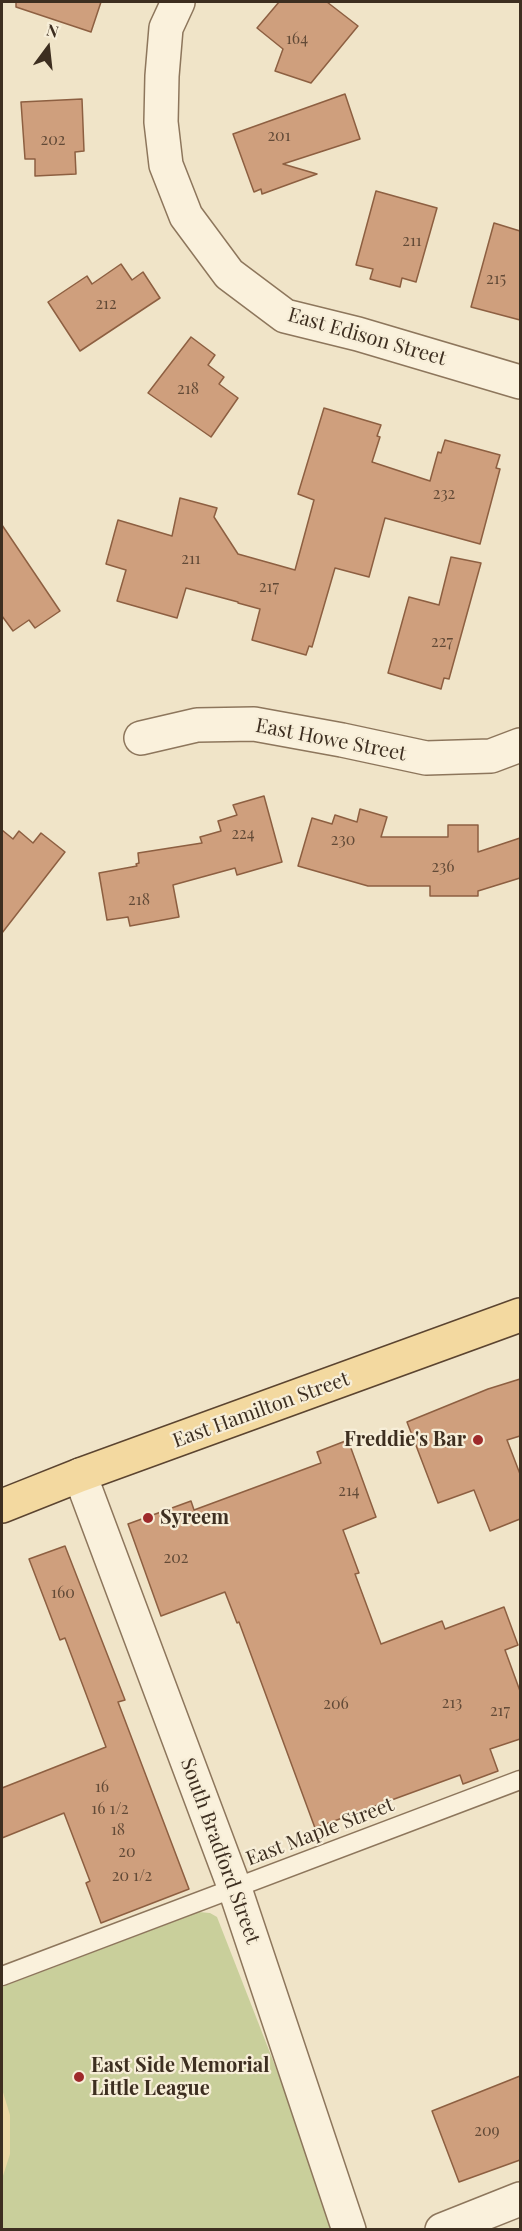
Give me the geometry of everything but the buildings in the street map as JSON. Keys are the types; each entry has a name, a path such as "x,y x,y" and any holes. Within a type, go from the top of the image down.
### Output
{"main road":[{"name":"East Hamilton Street","path":"2,1506 80,1475 520,1315"}],"street":[{"name":"East Edison Street","path":"178,2 166,28 162,76 161,122 166,165 186,216 229,274 285,316 358,334 520,382"},
{"name":"East Howe Street","path":"141,738 197,725 254,724 426,758 491,756 520,745"},
{"name":"South Bradford Street","path":"80,1475 235,1889 349,2229"},
{"path":"442,2229 520,2199"}],"lane":[{"name":"East Maple Street","path":"2,1976 520,1780"}],"green space":[{"path":"199,1912 210,1913 217,1917 336,2222 335,2229 2,2230 2,1987"}],"sand":[{"path":"2,2089 10,2115 10,2154 2,2179"}],"place":[{"name":"Freddie's Bar","path":"478,1440"},
{"name":"Syreem","path":"148,1518"},
{"name":"East Side Memorial Little League","path":"79,2077"}]}
